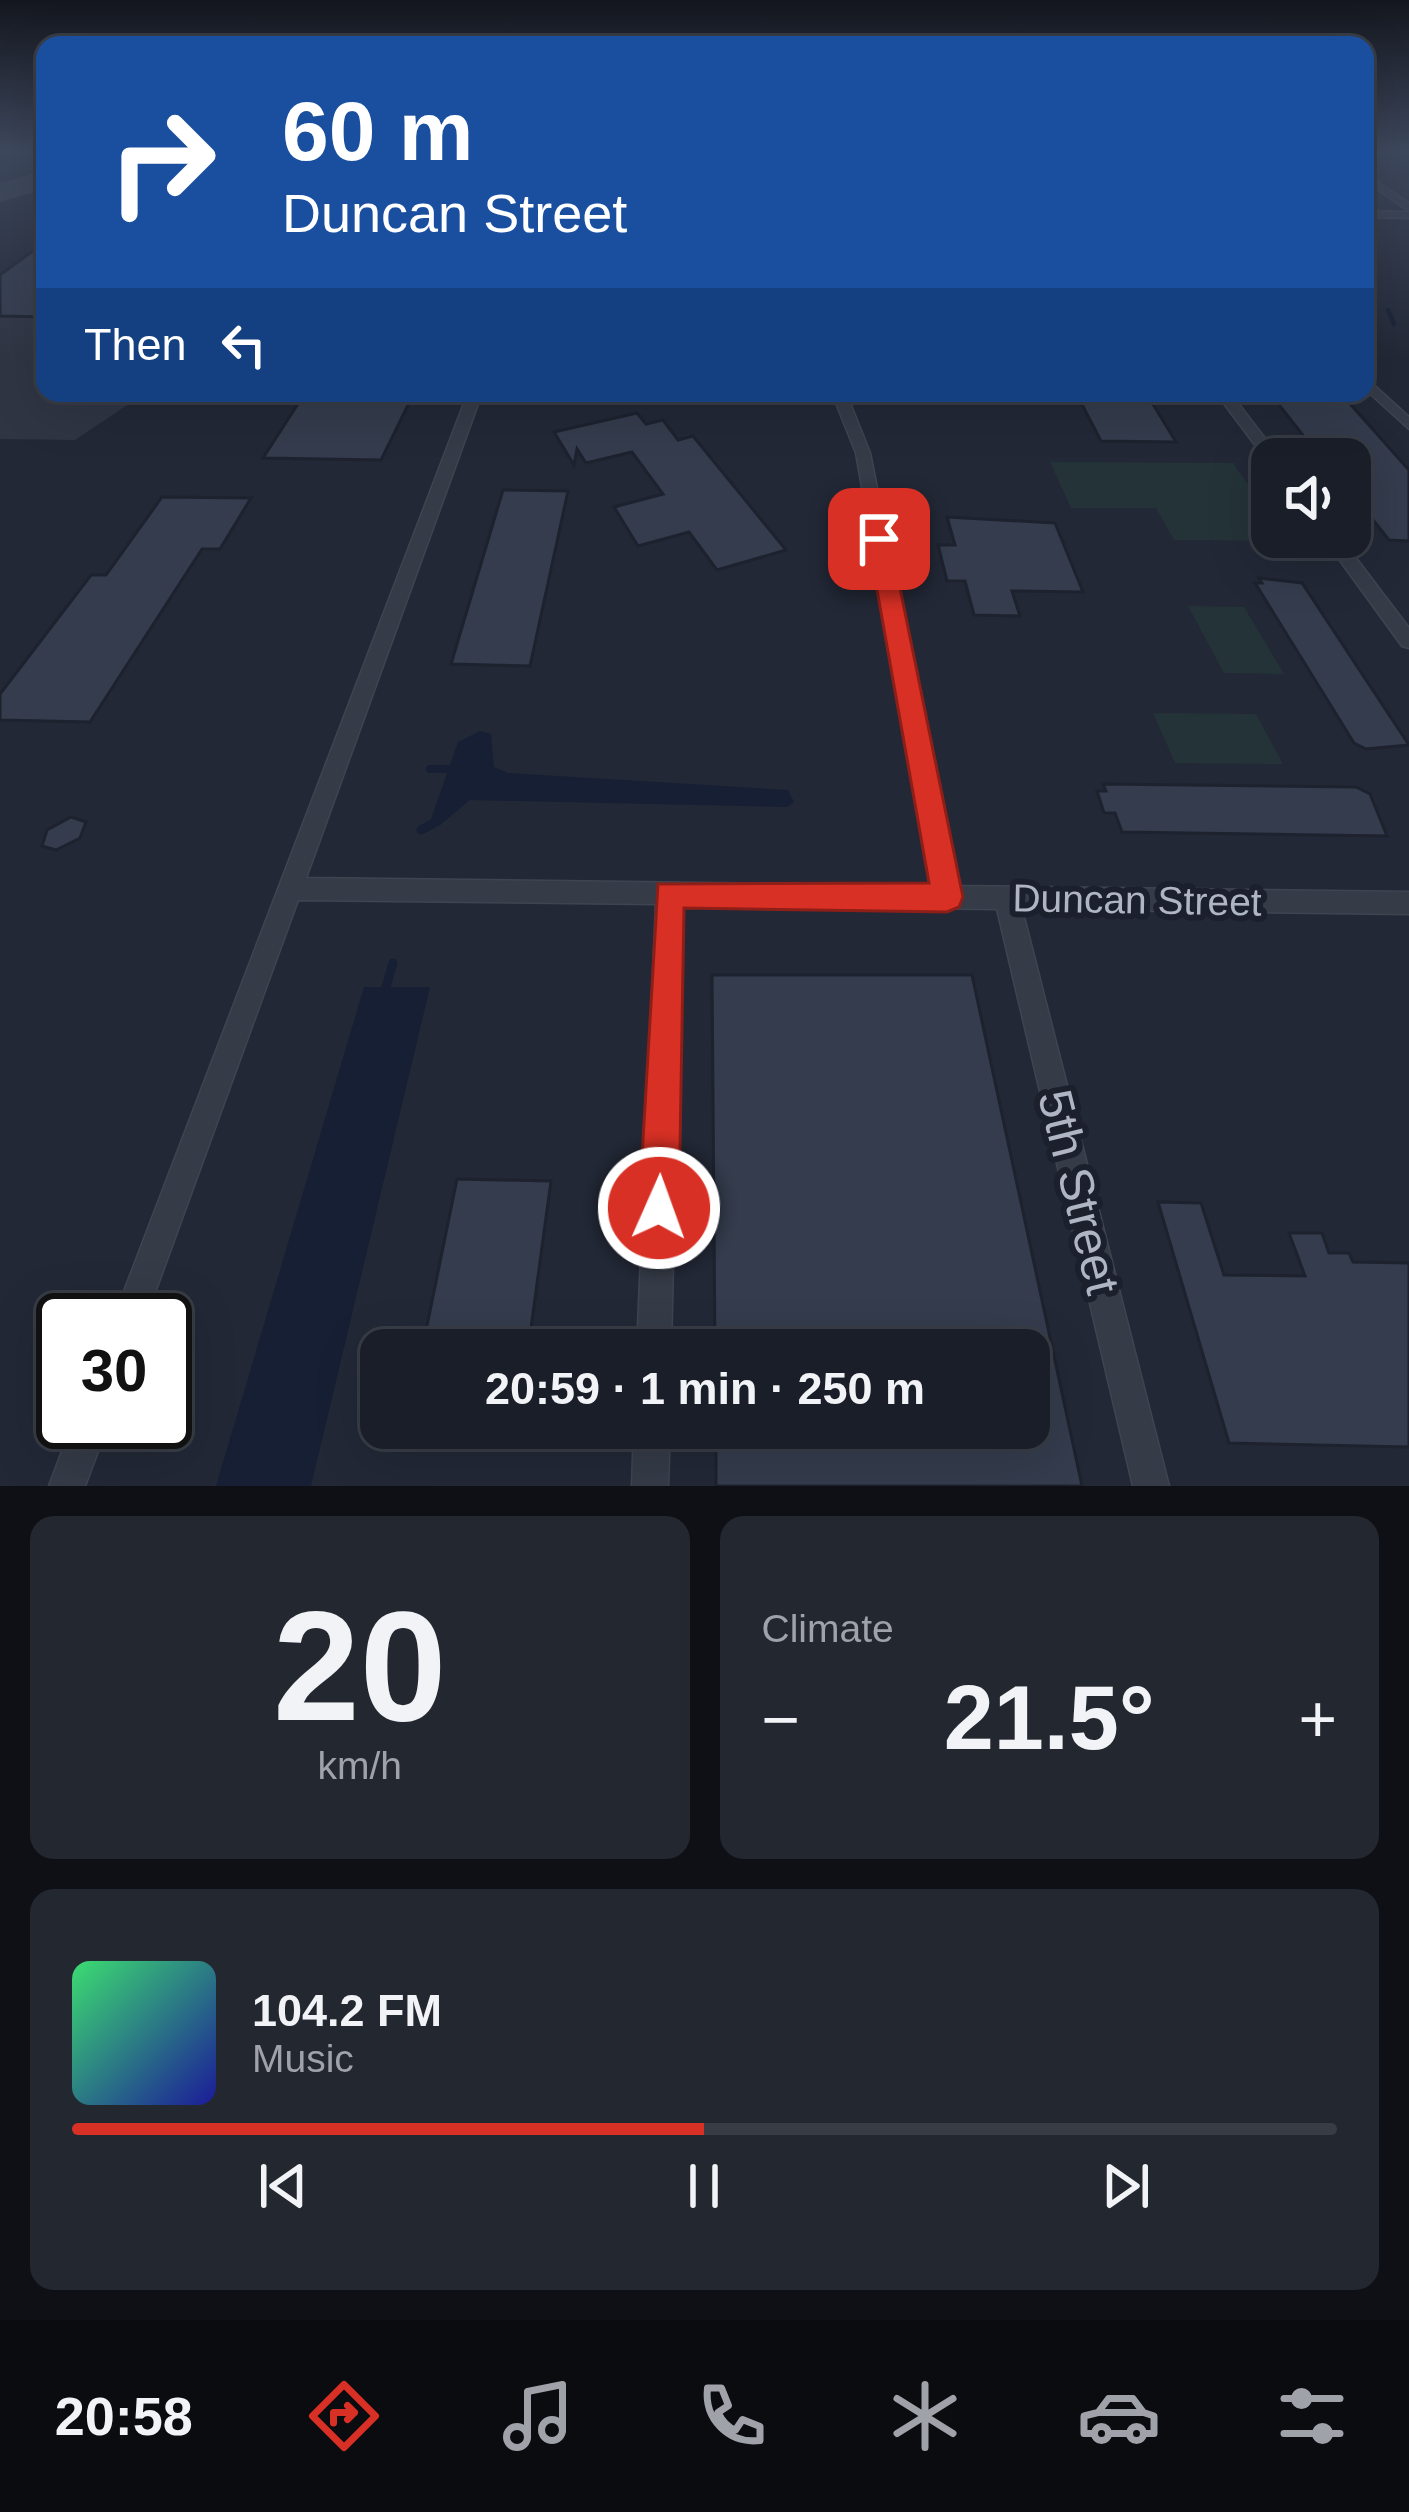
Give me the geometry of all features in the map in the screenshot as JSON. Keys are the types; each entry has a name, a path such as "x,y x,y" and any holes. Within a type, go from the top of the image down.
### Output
{"street":[{"path":"1374,390 1409,425"},
{"path":"139,1293 473,402"},
{"path":"842,402 863,453 947,897"},
{"path":"1230,402 1257,438"},
{"path":"1347,558 1409,641"},
{"name":"Duncan Street","path":"290,889 1409,903"},
{"path":"655,1329 669,894"},
{"name":"5th Street","path":"1007,898 1151,1486"},
{"path":"67,1486 81,1449"},
{"path":"650,1486 651,1449"}],"shaded area":[{"path":"0,316 36,317 36,402 132,402 75,440 0,439"},
{"path":"1050,462 1233,463 1251,489 1251,541 1174,540 1156,508 1071,508"},
{"path":"1188,606 1244,607 1284,674 1224,673"},
{"path":"1153,713 1256,714 1283,764 1175,763"},
{"path":"480,731 491,734 494,767 508,773 788,790 794,802 787,807 470,800 439,826 431,819 458,742"},
{"path":"364,987 430,987 311,1486 216,1486"}],"building":[{"path":"36,249 36,317 0,316 0,275"},
{"path":"299,402 410,402 381,460 263,458"},
{"path":"1081,402 1152,402 1176,442 1101,441"},
{"path":"1277,402 1348,402 1409,470 1409,541 1389,540 1371,517 1371,438 1305,438"},
{"path":"637,413 646,424 663,420 678,440 693,436 786,550 717,570 689,532 638,546 614,507 663,494 632,452 586,463 577,449 574,465 554,432"},
{"path":"503,490 568,491 530,666 451,664"},
{"path":"162,497 251,498 220,549 202,549 90,722 0,720 0,694 91,575 106,575"},
{"path":"947,517 1055,523 1083,592 1012,591 1020,616 974,615 965,581 947,581 938,545 955,545"},
{"path":"1259,578 1302,583 1409,745 1366,749 1354,743 1255,583 1262,583"},
{"path":"1103,784 1356,787 1370,794 1387,836 1122,832 1115,813 1104,813 1097,791 1106,791"},
{"path":"71,817 86,822 80,838 56,850 42,846 47,830"},
{"path":"712,975 972,975 1048,1329 715,1329"},
{"path":"457,1179 551,1181 531,1329 426,1329"},
{"path":"1158,1202 1201,1203 1224,1275 1305,1276 1289,1233 1322,1233 1329,1253 1349,1253 1353,1262 1409,1263 1409,1447 1229,1443"},
{"path":"1050,1337 1082,1486 716,1486 716,1449 1050,1449"}],"waterway":[{"path":"1388,310 1394,324"},
{"path":"430,769 450,769"},
{"path":"421,830 434,823"},
{"path":"386,987 393,963"}],"route":[{"path":"659,1208 669,894 947,897 879,539"}]}
